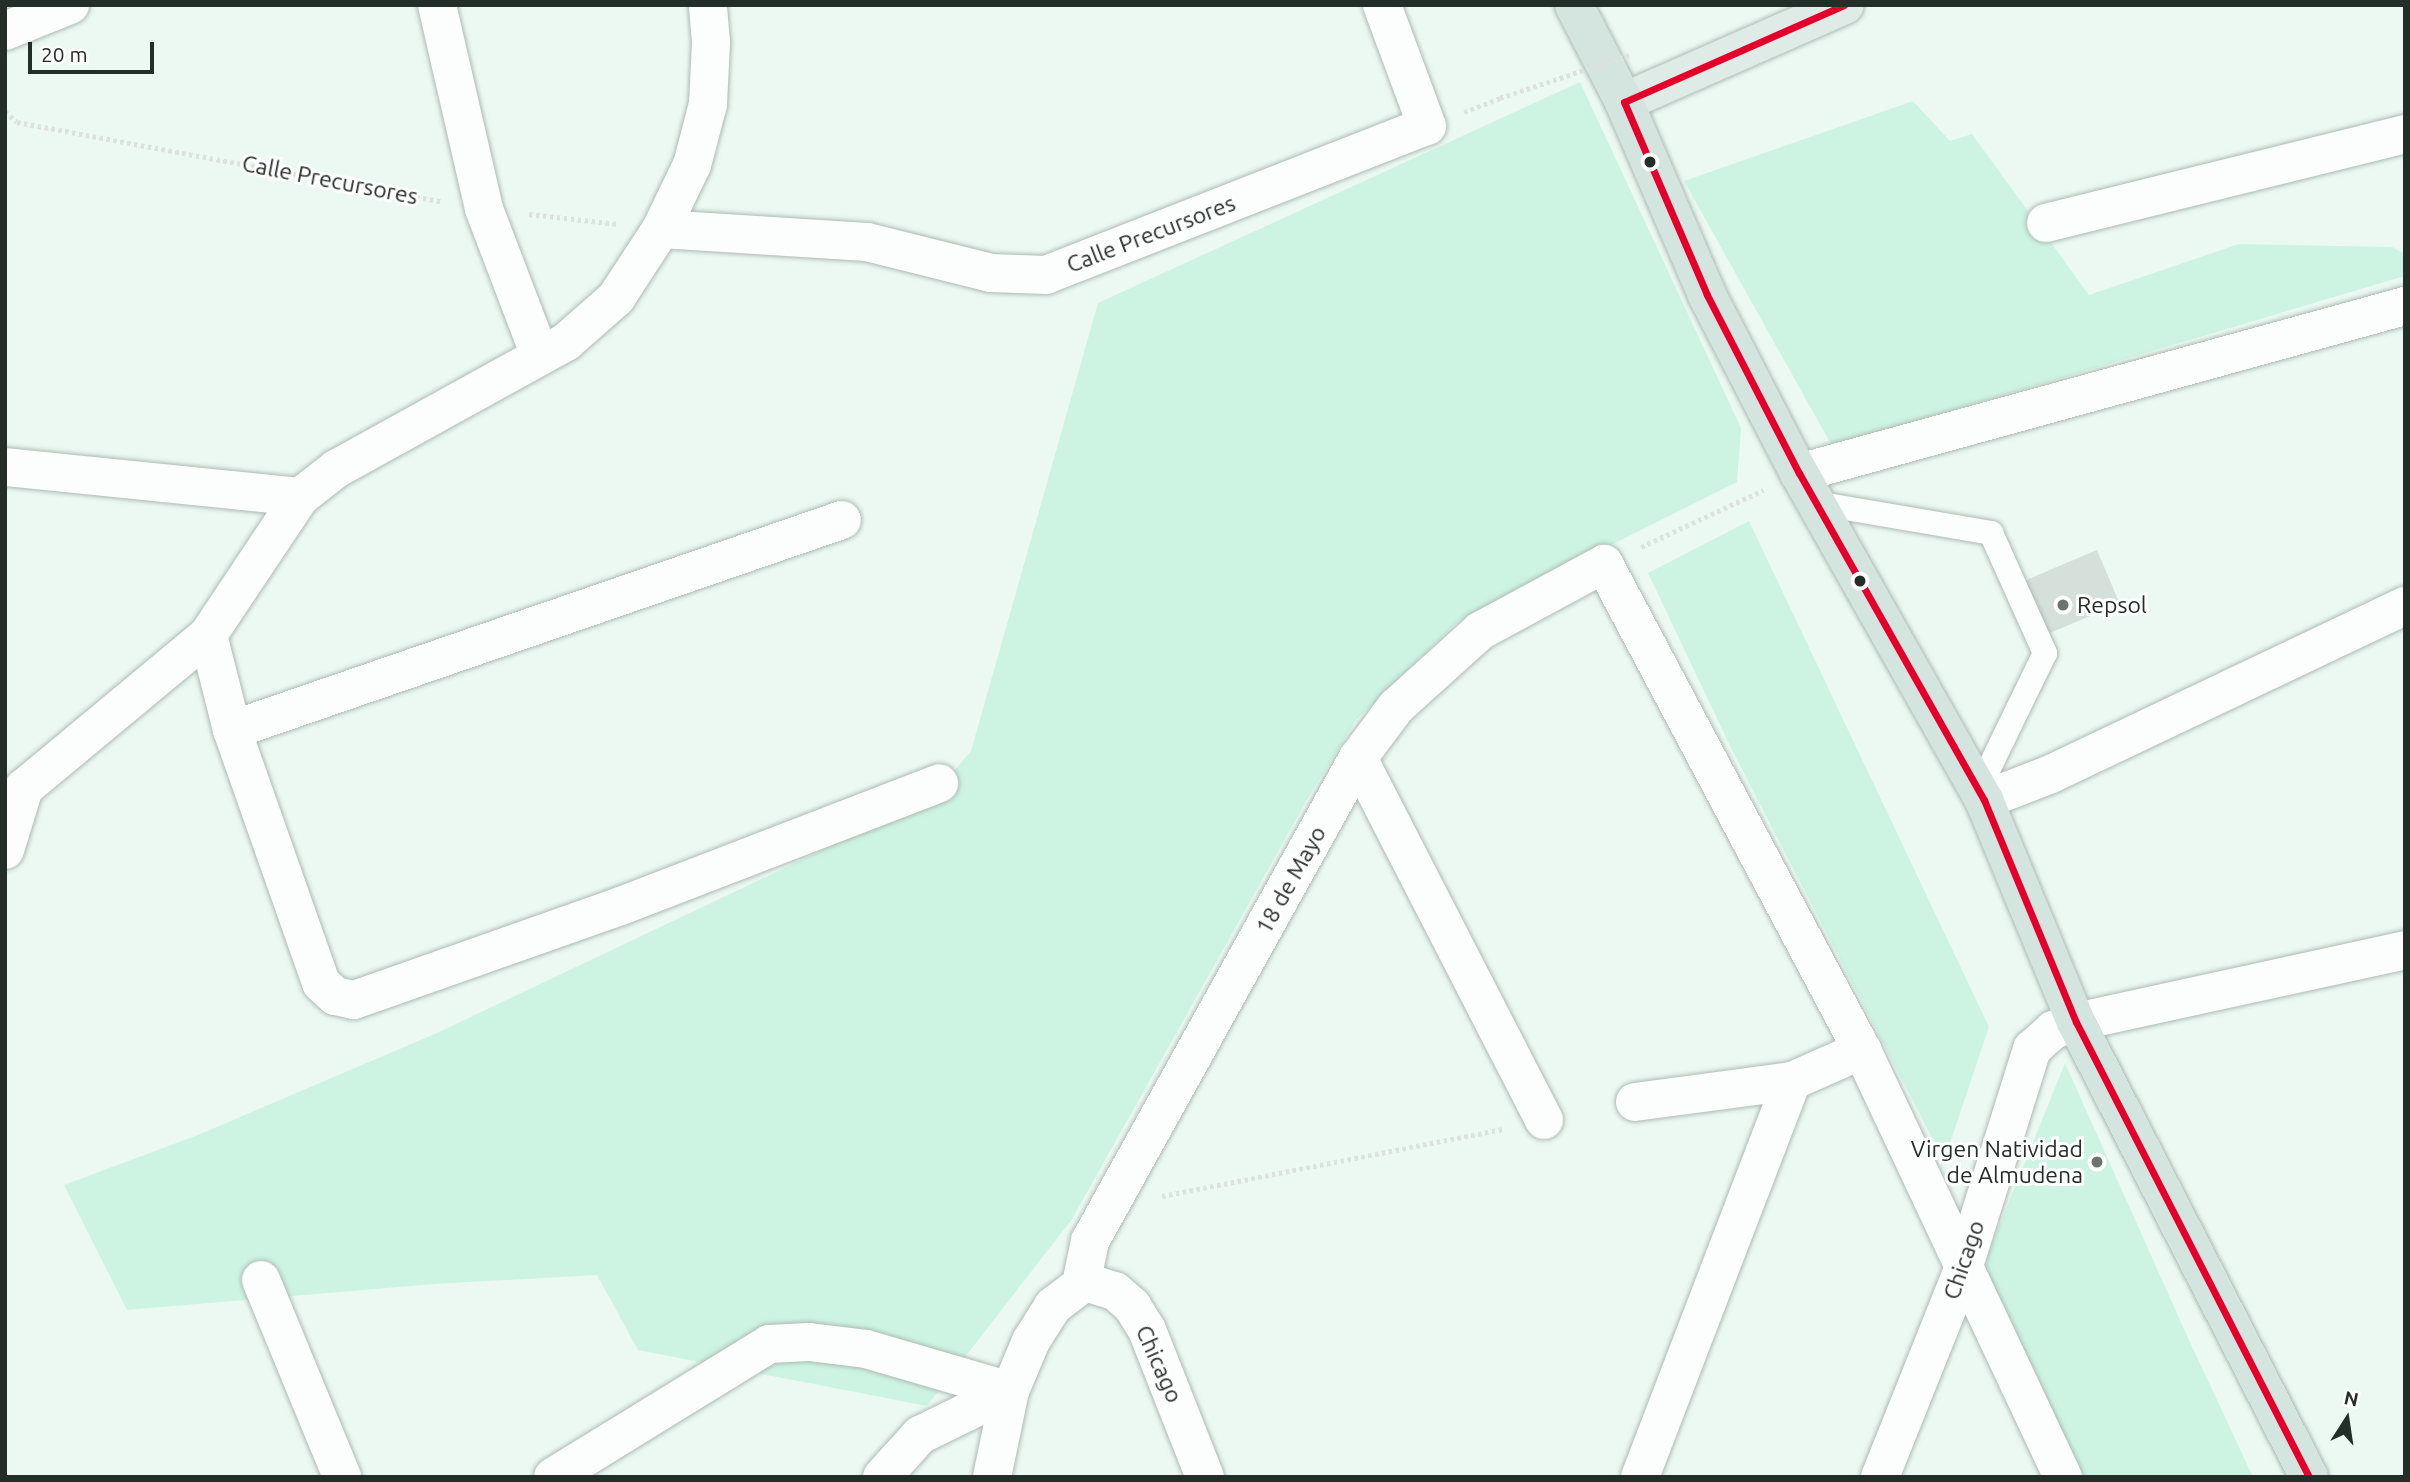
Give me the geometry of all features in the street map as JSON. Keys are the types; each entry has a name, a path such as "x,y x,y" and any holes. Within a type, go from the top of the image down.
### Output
{"highway":[{"path":"1574,5 1623,102 1707,295 1807,488 1981,795 2076,1022 2309,1477"}],"main road":[{"path":"1623,102 1845,5"}],"street":[{"path":"5,32 70,5"},
{"path":"437,5 484,209 540,356"},
{"path":"5,850 24,788 208,635 300,497 336,470 566,342 616,298 661,229 692,165 708,104 711,42 708,5"},
{"name":"Calle Precursores","path":"661,229 867,243 991,273 1046,275 1427,126 1382,5"},
{"path":"2046,223 2405,134"},
{"path":"1807,488 2405,306"},
{"path":"5,467 300,497"},
{"path":"232,730 842,520"},
{"path":"1604,565 1862,1050 2063,1477"},
{"name":"18 de Mayo","path":"1080,1284 1090,1241 1358,758 1396,707 1480,631 1604,565"},
{"path":"1981,795 2051,774 2405,606"},
{"path":"208,635 232,730 321,983 335,996 355,1000 621,906 939,783"},
{"path":"1358,758 1544,1120"},
{"name":"Chicago","path":"1880,1477 1963,1269 2032,1049 2053,1030 2076,1022 2405,950"},
{"path":"1635,1102 1792,1081 1862,1050"},
{"path":"1640,1477 1792,1081"},
{"path":"261,1280 342,1477"},
{"name":"Chicago","path":"1080,1284 1085,1282 1115,1291 1132,1307 1147,1331 1205,1477"},
{"path":"992,1477 1010,1391 1031,1341 1053,1306 1080,1284"},
{"path":"554,1477 769,1344 808,1342 866,1349 1010,1391"},
{"path":"882,1477 920,1435 1010,1391"}],"lane":[{"path":"1807,488 1991,533 2045,653 1981,795"}],"path":[{"path":"1500,98 1629,55"},
{"name":"Calle Precursores","path":"5,111 17,122 484,209 661,229"},
{"path":"1604,565 1807,488"},
{"path":"1110,1206 1544,1120"}],"green space":[{"path":"1580,82 1741,428 1737,482 1457,622 1357,719 1308,798 1072,1219 927,1406 638,1350 597,1275 434,1284 127,1310 64,1185 198,1135 437,1033 930,799 971,751 1098,303"},
{"path":"1913,101 1950,141 1972,134 2089,295 2239,244 2392,247 2405,254 2405,276 1832,446 1684,181"},
{"path":"1749,521 1989,1027 1944,1161 1731,748 1648,573"},
{"path":"2065,1063 2253,1477 2084,1477 1979,1276"}],"building":[{"path":"2097,550 2120,603 2029,642 2006,589"}],"transit line":[{"path":"1844,5 1624,102 1707,295 1799,473 1984,800 2076,1022 2309,1477"}],"place":[{"name":"Repsol","path":"2063,605"},
{"name":"Virgen Natividad de Almudena","path":"2097,1162"}]}
